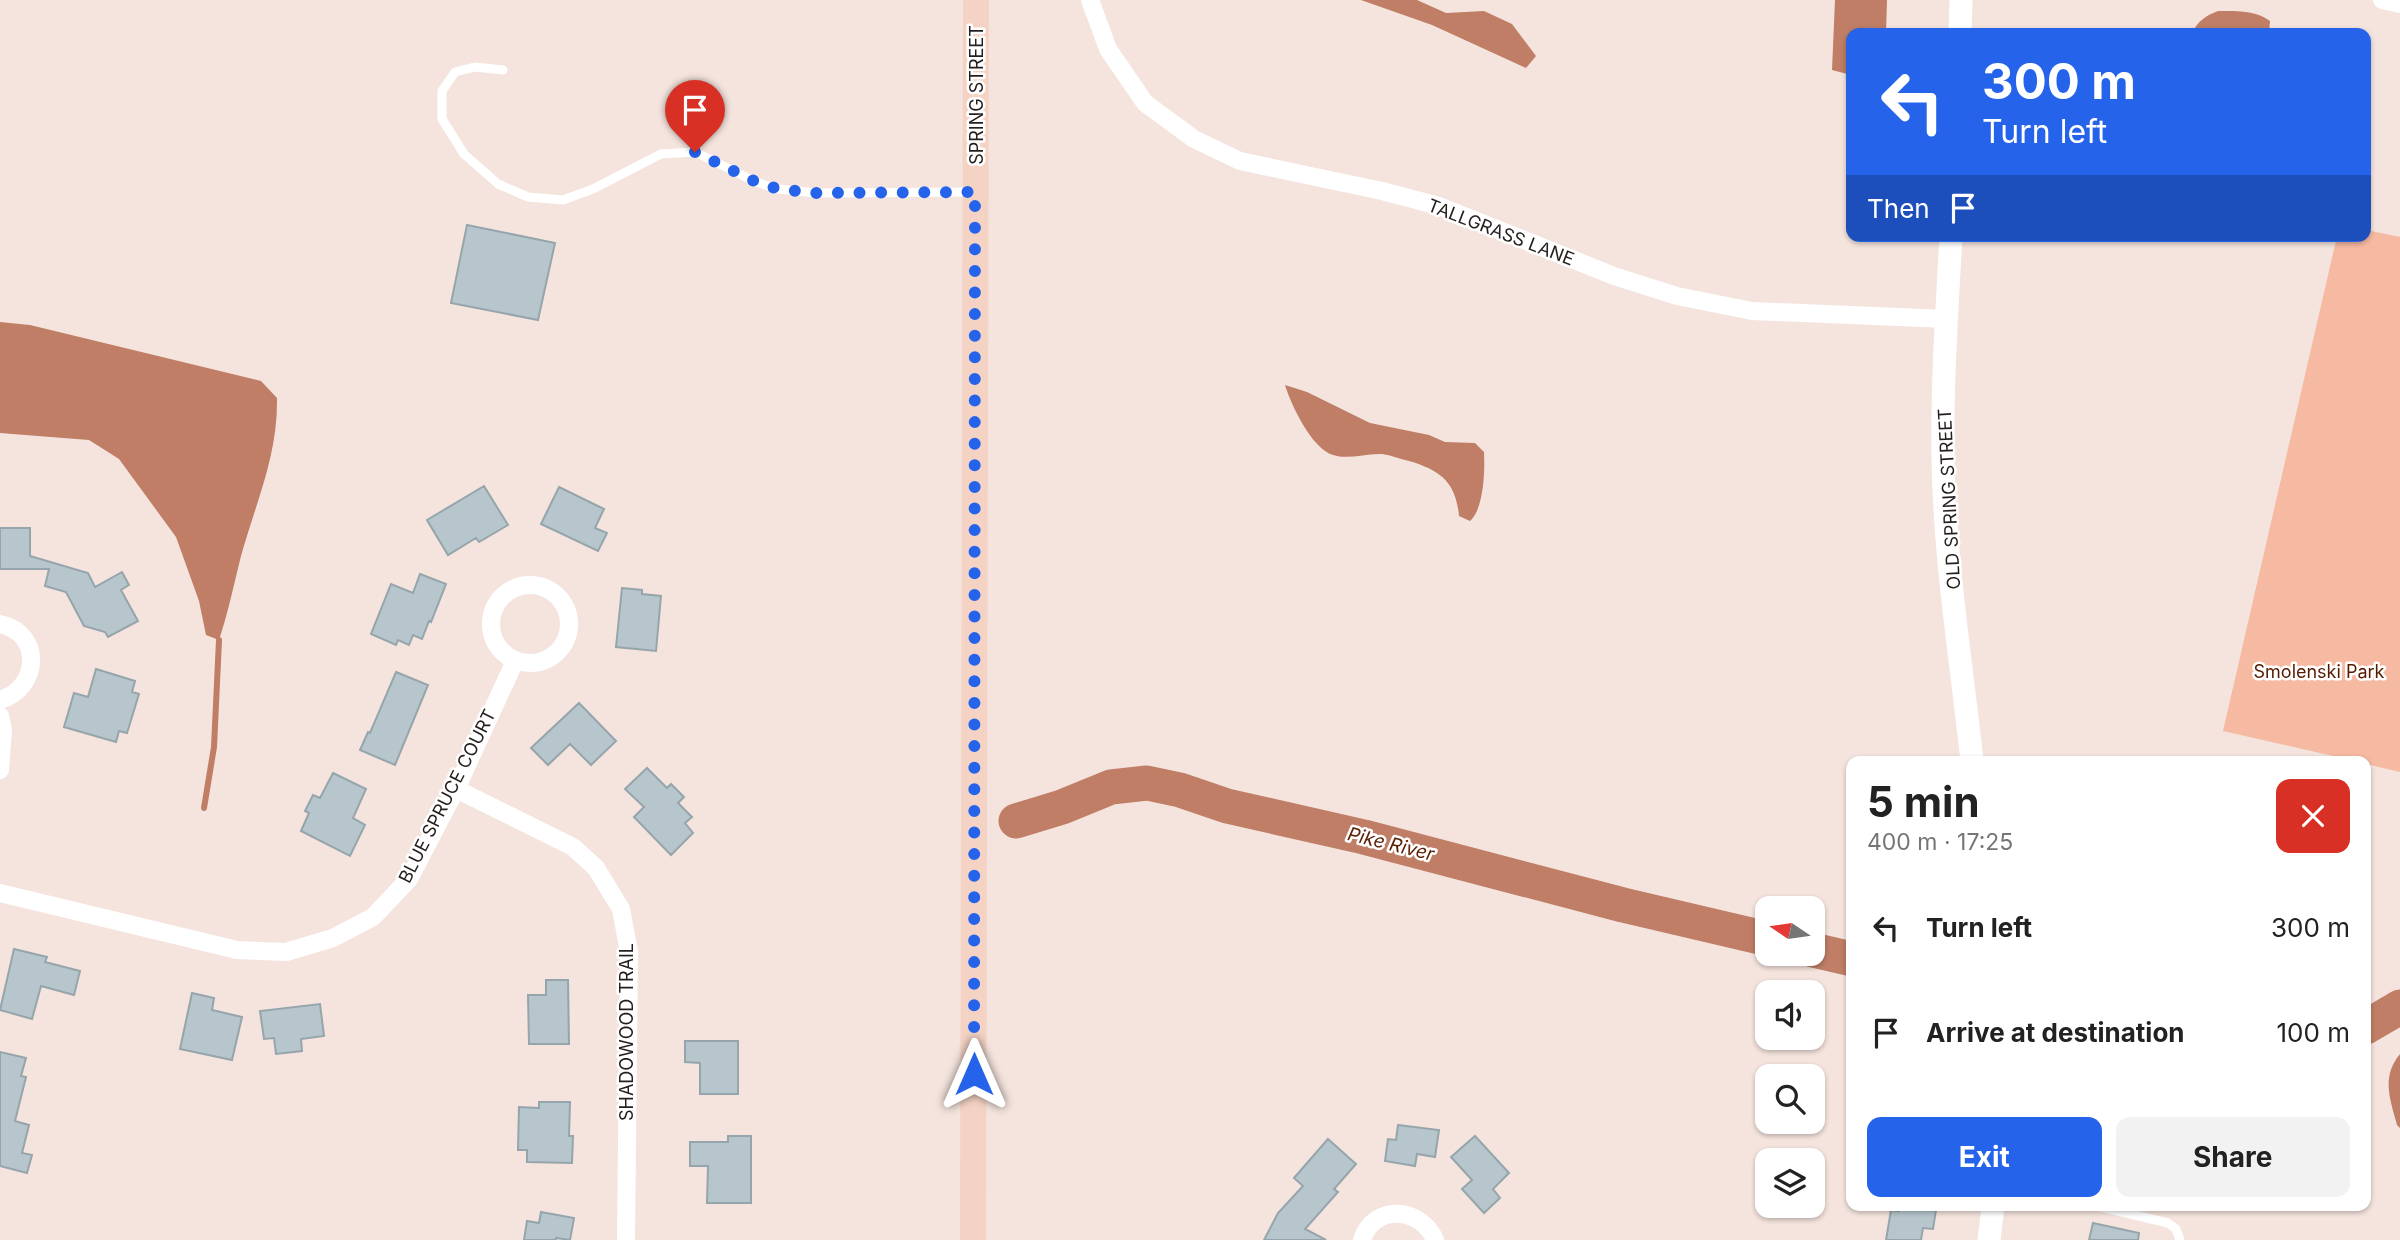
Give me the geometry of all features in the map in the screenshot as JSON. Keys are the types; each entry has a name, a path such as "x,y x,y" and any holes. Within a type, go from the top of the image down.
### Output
{"main road":[{"name":"SPRING STREET","path":"973,1240 976,0"}],"street":[{"name":"TALLGRASS LANE","path":"1090,0 1108,49 1144,103 1194,139 1240,161 1439,206 1614,276 1676,296 1752,311 1947,319"},
{"path":"1960,28 1961,0"},
{"path":"2382,0 2400,4"},
{"name":"OLD SPRING STREET","path":"1951,242 1943,455 1947,536 1971,756"},
{"path":"530,584 543,587 563,603 568,614 567,639 551,657 540,662 515,661 504,654 495,643 491,617 496,604 505,593 530,584"},
{"path":"0,624 18,632 26,642 32,667 20,690 9,698 0,700"},
{"name":"BLUE SPRUCE COURT","path":"0,893 237,950 286,952 333,938 373,918 409,879 456,789 515,661"},
{"path":"0,716 3,730 0,770"},
{"name":"SHADOWOOD TRAIL","path":"456,789 573,847 597,868 621,909 629,952 626,1240"},
{"path":"1989,1240 1992,1211"},
{"path":"1362,1240 1372,1223 1397,1213 1411,1215 1423,1221 1432,1231 1435,1240"}],"lane":[{"path":"503,70 475,67 455,72 442,91 442,119 464,154 498,184 528,197 564,200 593,189 661,154 695,152 756,182 778,189 816,193 975,192"},
{"path":"2118,1211 2168,1223 2176,1230 2180,1240"}],"green space":[{"name":"Smolenski Park","path":"2371,231 2400,237 2400,772 2371,765 2371,756 2333,756 2223,731 2336,242 2371,242"}],"shaded area":[{"path":"1361,0 1417,0 1446,13 1484,11 1512,24 1536,56 1526,68 1432,25"},
{"path":"1835,0 1887,0 1886,28 1846,28 1846,74 1832,70"},
{"path":"2218,11 2245,12 2264,17 2270,21 2269,28 2195,28 2209,15"},
{"path":"0,322 30,325 261,381 277,398 270,459 219,640 206,635 199,601 176,537 119,459 89,440 0,433"},
{"path":"1285,385 1307,392 1370,423 1429,435 1445,442 1475,443 1484,452 1484,460 1483,489 1475,515 1470,521 1459,516 1450,486 1438,473 1429,469 1385,455 1345,457 1325,451 1303,425"},
{"path":"2400,1054 2400,1128 2392,1106 2389,1080"}],"building":[{"path":"467,225 555,243 538,320 451,303"},
{"path":"484,486 508,525 479,542 476,538 448,555 427,520"},
{"path":"559,487 604,509 595,528 607,533 598,551 541,524"},
{"path":"0,528 30,528 30,556 88,573 95,587 122,572 129,585 121,590 138,621 108,637 105,632 84,626 66,592 45,586 49,569 0,569"},
{"path":"420,574 446,584 422,639 413,635 409,645 398,640 396,645 371,634 391,584 413,593"},
{"path":"622,588 661,596 656,651 616,647"},
{"path":"96,669 135,681 132,692 139,694 127,733 119,731 116,742 64,727 74,693 88,697"},
{"path":"396,672 428,685 395,765 360,750"},
{"path":"579,703 616,741 591,765 570,744 548,765 531,748"},
{"path":"647,768 667,788 671,784 684,797 678,803 692,817 685,823 693,833 671,855 634,817 644,807 625,789"},
{"path":"333,773 366,789 353,818 365,825 350,856 301,831 309,813 305,811 313,795 320,798"},
{"path":"14,949 47,957 45,962 80,971 74,995 41,986 32,1019 0,1010"},
{"path":"546,980 568,980 569,1044 529,1044 528,995 546,995"},
{"path":"192,993 214,998 212,1010 242,1017 232,1060 180,1049"},
{"path":"320,1004 324,1036 301,1039 302,1051 276,1054 274,1038 264,1039 260,1011"},
{"path":"685,1041 738,1041 738,1094 700,1094 700,1063 685,1062"},
{"path":"0,1052 26,1058 21,1076 26,1077 15,1121 29,1125 22,1153 32,1155 27,1173 0,1166"},
{"path":"539,1102 570,1102 569,1136 573,1136 572,1163 527,1162 527,1150 518,1150 519,1107 539,1108"},
{"path":"1398,1125 1439,1130 1435,1157 1417,1154 1415,1166 1385,1161 1388,1139 1396,1140"},
{"path":"728,1136 751,1136 751,1203 707,1203 708,1166 690,1166 690,1142 728,1142"},
{"path":"1475,1136 1509,1173 1493,1189 1500,1198 1484,1213 1462,1189 1472,1180 1451,1157"},
{"path":"1328,1139 1356,1164 1334,1189 1338,1192 1305,1229 1326,1240 1264,1240 1278,1213 1303,1186 1294,1178"},
{"path":"1891,1211 1936,1211 1933,1229 1923,1228 1921,1240 1886,1240"},
{"path":"541,1212 574,1218 570,1240 524,1240 527,1221 539,1223"},
{"path":"2093,1223 2139,1233 2138,1240 2089,1240"}],"waterway":[{"path":"204,808 214,747 219,640"},
{"name":"Pike River","path":"1016,821 1062,807 1111,787 1147,783 1180,790 1227,806 1364,837 1623,905 1755,936"},
{"name":"Pike River","path":"1825,953 1846,958"},
{"name":"Pike River","path":"2371,1024 2400,1007"}],"route":[{"path":"695,152 756,182 778,189 816,193 975,192 974,1074"}]}
